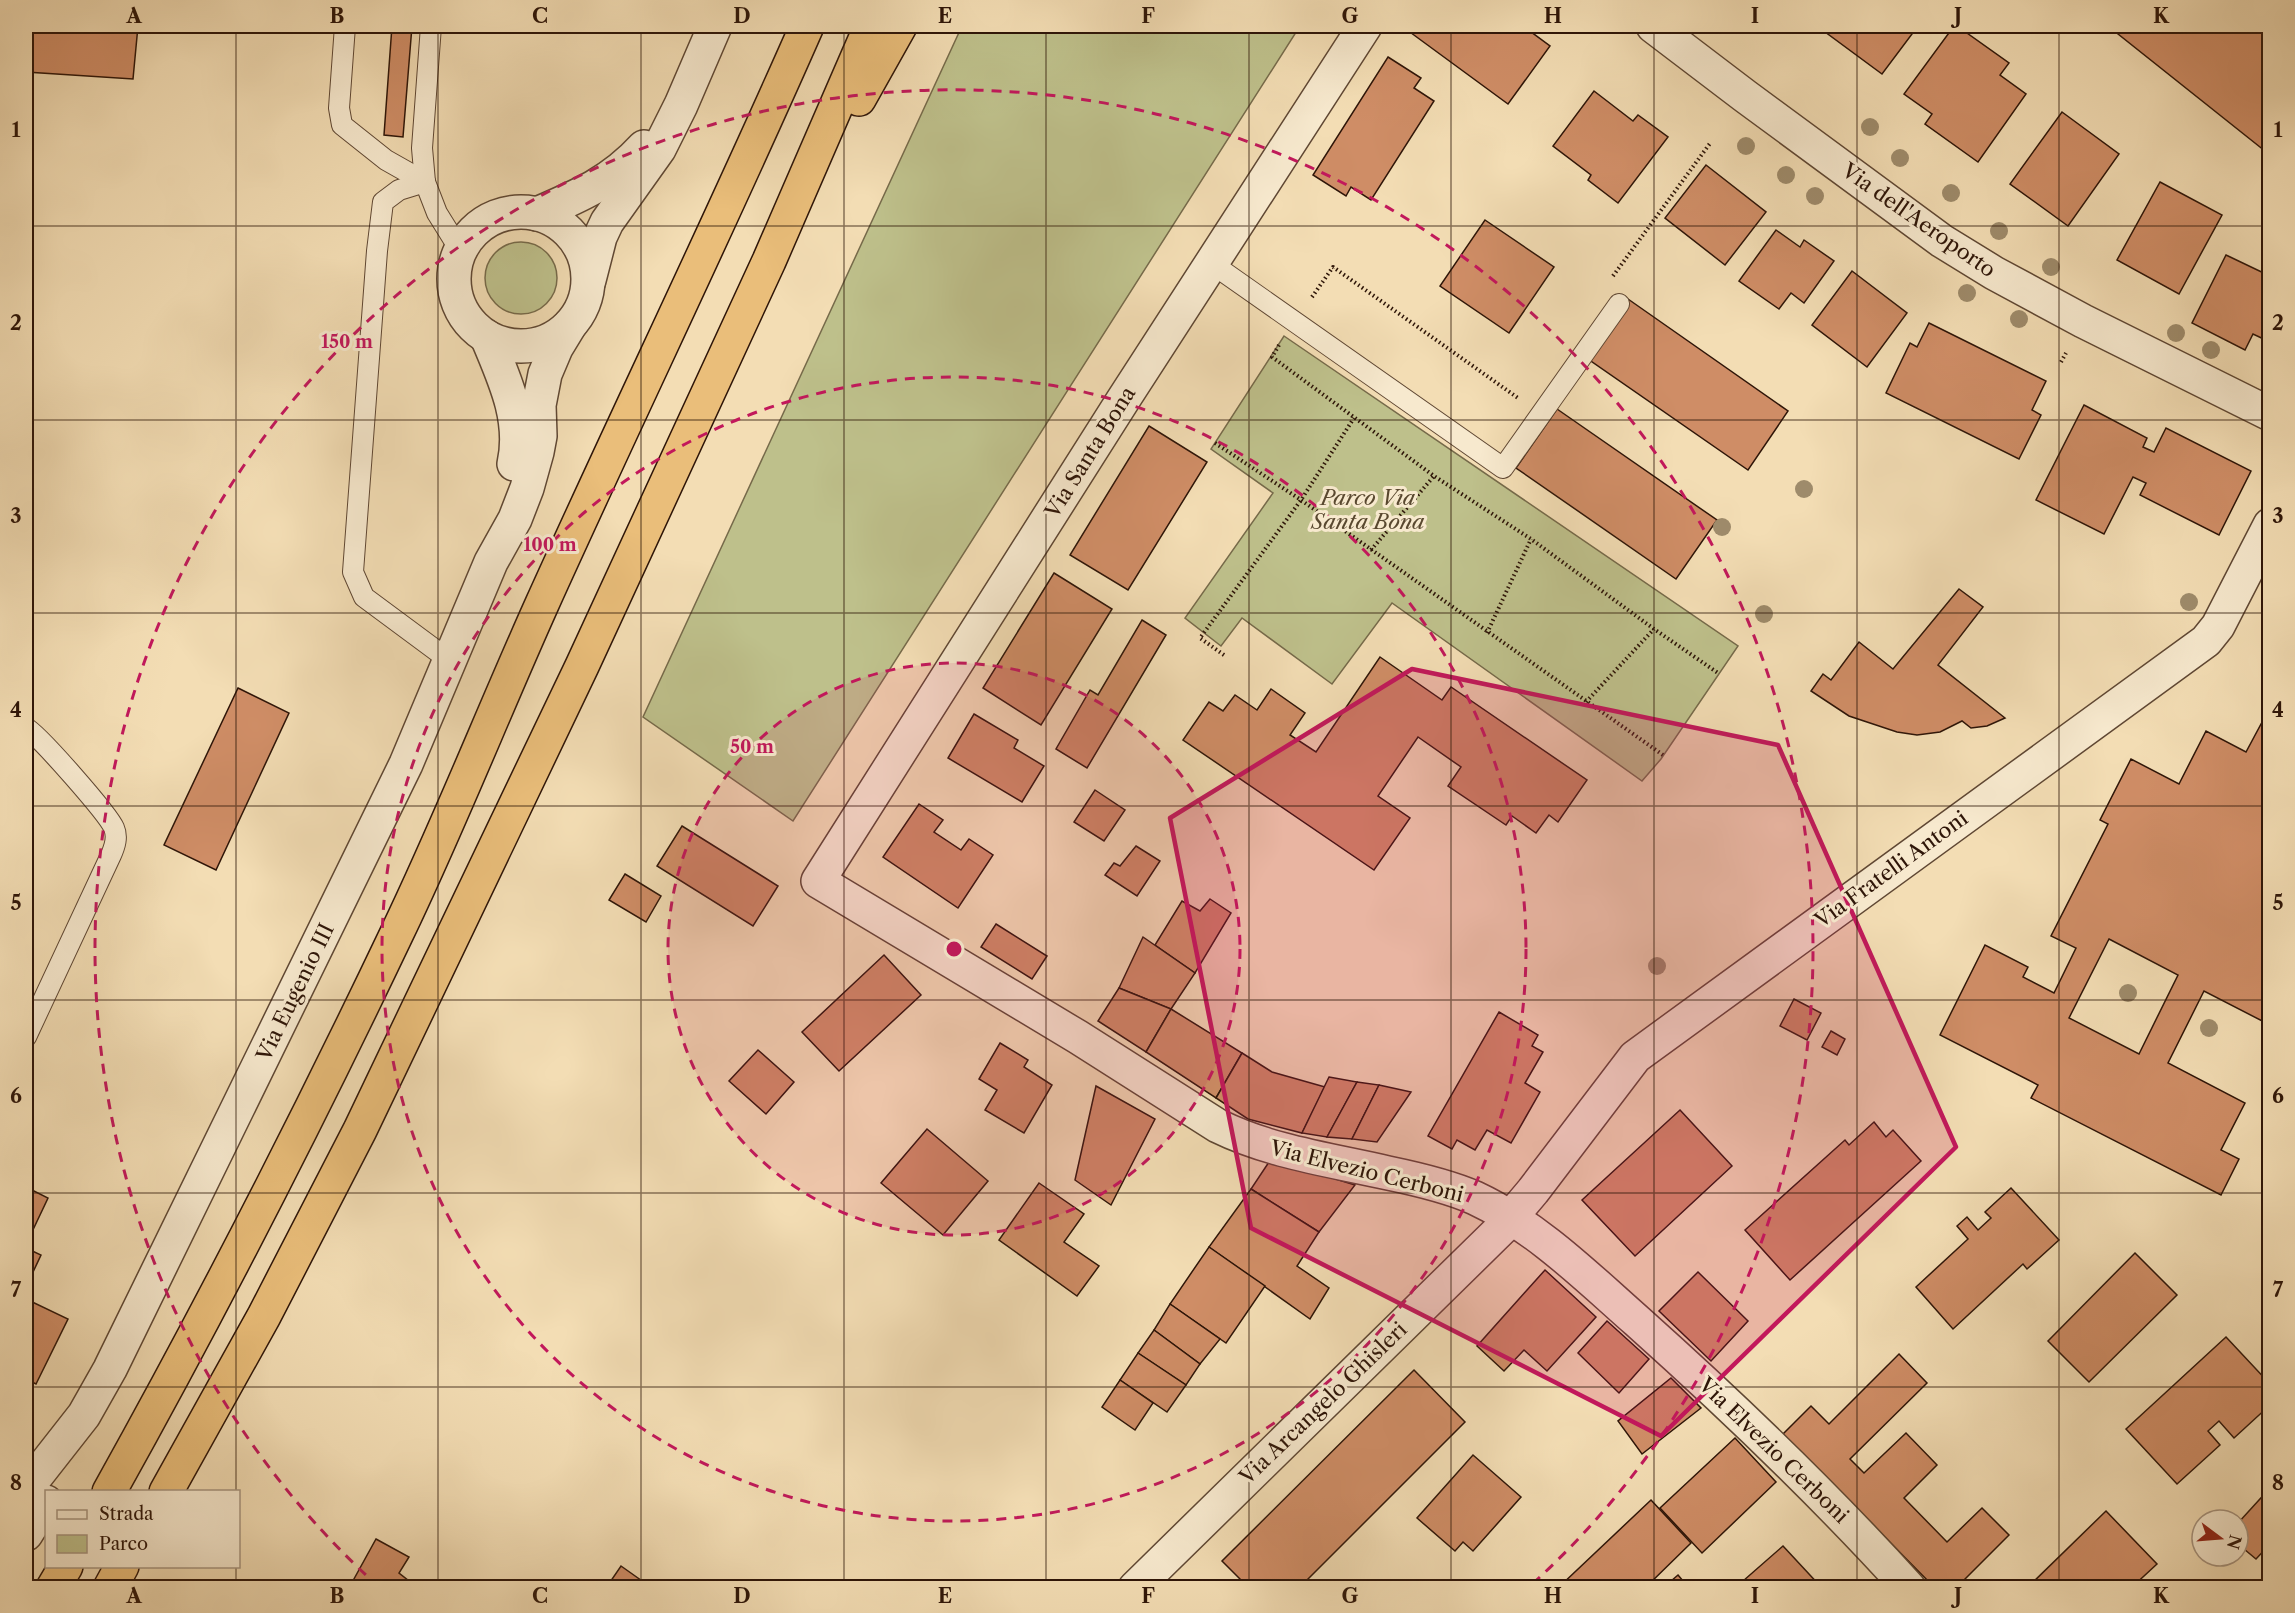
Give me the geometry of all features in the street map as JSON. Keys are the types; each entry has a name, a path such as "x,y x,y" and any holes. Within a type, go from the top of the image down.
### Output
{"highway":[{"path":"110,1490 169,1385 269,1195 399,930 542,606 807,26"},
{"path":"167,1490 264,1316 360,1130 577,677 769,261 871,26"},
{"path":"769,261 900,26"},
{"path":"53,1587 65,1568"},
{"path":"110,1587 121,1568"}],"street":[{"path":"588,284 585,260 575,240 558,224 537,214 526,212 509,213 492,218 477,228 460,250 453,278 457,300 472,325 499,342 521,347 552,338 570,325 582,306 588,284 600,237 607,222 659,149 715,26"},
{"name":"Via Santa Bona","path":"818,881 1211,263 1365,26"},
{"name":"Via dell'Aeroporto","path":"1653,26 1942,241 1994,273 2083,321 2270,414"},
{"path":"537,214 581,196 616,173 634,157 681,105"},
{"name":"Via Eugenio III","path":"52,1490 84,1415 144,1303 406,764 491,562 515,519 527,489 540,436 539,405 544,374 570,325"},
{"name":"Via Eugenio III","path":"488,337 513,403 518,430 515,459 491,562"},
{"name":"Via Fratelli Antoni","path":"1511,1217 1635,1057 2206,641 2218,626 2270,525"},
{"name":"Via Elvezio Cerboni","path":"818,881 1058,1025 1233,1134 1272,1148 1422,1180 1472,1197 1511,1217 1556,1250 1729,1403 1861,1534 1909,1587"},
{"name":"Via Arcangelo Ghisleri","path":"1135,1587 1511,1217"},
{"name":"Via Eugenio III","path":"26,1489 84,1415"},
{"path":"26,1534 45,1504"}],"lane":[{"path":"345,26 339,108 342,125 386,160 425,182"},
{"path":"431,26 422,148 425,182 437,213 460,250"},
{"path":"425,182 399,190 383,202 377,251 353,572 364,597 449,660"},
{"path":"1211,263 1503,468 1619,304"},
{"path":"26,728 105,812 115,829 116,837 111,855 26,1037"}],"path":[{"path":"1613,276 1711,142"},
{"path":"1522,401 1333,267 1272,357 1434,476 1531,539 1718,673"},
{"path":"2061,362 2066,352"},
{"path":"1224,655 1200,638 1301,500 1354,418"},
{"path":"1215,443 1301,500 1663,755"},
{"path":"1371,549 1434,476"},
{"path":"1487,633 1531,539"},
{"path":"1586,702 1654,629"}],"highlighted area":[{"path":"1412,669 1778,745 1956,1147 1661,1436 1251,1228 1170,818"}],"green space":[{"path":"962,26 1300,26 793,821 643,717"},
{"path":"521,242 541,248 551,258 557,278 551,298 541,308 521,314 501,308 491,298 485,278 491,258 501,248"},
{"name":"Parco Via Santa Bona","path":"1284,336 1738,646 1661,759 1642,781 1392,603 1332,684 1242,618 1221,646 1185,618 1273,493 1211,449"}],"building":[{"path":"26,26 138,26 133,79 26,72"},
{"path":"392,26 412,26 403,137 384,135"},
{"path":"1404,26 1523,26 1550,46 1508,104"},
{"path":"1817,26 1918,26 1882,74"},
{"path":"1954,26 2009,63 2000,75 2026,94 1978,162 1925,124 1932,114 1904,94"},
{"path":"2108,26 2259,26 2270,34 2270,155"},
{"path":"1388,57 1421,78 1414,88 1434,101 1371,200 1351,187 1346,196 1313,175"},
{"path":"1594,91 1633,121 1638,115 1668,137 1618,203 1588,180 1591,175 1553,146"},
{"path":"2062,112 2119,154 2068,226 2010,184"},
{"path":"1706,165 1766,212 1725,265 1665,218"},
{"path":"2160,182 2222,215 2179,294 2117,260"},
{"path":"1485,220 1554,267 1509,333 1440,286"},
{"path":"1776,230 1800,247 1804,240 1834,261 1804,303 1791,293 1779,309 1739,281"},
{"path":"2226,255 2270,276 2270,342 2253,334 2245,350 2192,323"},
{"path":"1852,271 1907,313 1867,367 1812,325"},
{"path":"1628,299 1788,411 1748,470 1588,359"},
{"path":"1929,323 2046,381 2032,410 2041,415 2019,459 1886,393 1910,343 1917,347"},
{"path":"2084,405 2147,438 2143,447 2154,452 2166,428 2251,471 2219,535 2140,495 2146,483 2133,477 2104,534 2036,500"},
{"path":"1557,409 1717,520 1676,579 1516,468"},
{"path":"1149,426 1207,462 1128,590 1070,555"},
{"path":"1054,573 1112,609 1041,725 983,688"},
{"path":"1959,589 1983,607 1938,665 2005,718 1987,726 1971,728 1962,721 1940,732 1917,735 1897,732 1849,716 1811,691 1823,674 1831,680 1859,642 1893,669"},
{"path":"1142,620 1166,635 1087,768 1056,749 1090,690 1098,695"},
{"path":"1380,657 1442,700 1451,687 1587,780 1558,822 1549,815 1536,833 1512,816 1506,825 1448,786 1461,767 1418,737 1378,796 1410,818 1374,870 1183,740 1209,702 1223,711 1235,695 1257,710 1271,689 1305,713 1290,735 1316,752"},
{"path":"238,688 289,713 216,870 164,845"},
{"path":"2268,711 2270,712 2270,1025 2204,991 2168,1063 2245,1103 2221,1150 2239,1159 2221,1195 2031,1098 2038,1085 1940,1035 1985,945 2028,967 2023,977 2054,993 2076,948 2051,936 2108,824 2100,820 2131,759 2179,784 2206,731 2246,752","holes":["2109,939 2178,975 2139,1054 2069,1018"]},
{"path":"974,714 1018,740 1014,748 1044,766 1022,802 948,758"},
{"path":"1095,790 1125,810 1104,841 1074,822"},
{"path":"919,804 943,820 934,832 961,850 969,839 993,855 958,908 883,857"},
{"path":"682,826 778,886 753,926 657,866"},
{"path":"1136,846 1160,861 1137,896 1105,875 1114,863 1120,866"},
{"path":"625,874 661,896 646,922 609,900"},
{"path":"1210,899 1231,913 1195,973 1155,945 1182,901 1200,911"},
{"path":"996,924 1047,956 1032,979 981,947"},
{"path":"1143,937 1195,973 1171,1009 1119,988"},
{"path":"884,955 921,995 839,1071 802,1032"},
{"path":"1119,988 1171,1009 1146,1052 1098,1021"},
{"path":"1794,999 1821,1013 1807,1040 1780,1026"},
{"path":"1171,1009 1242,1053 1216,1098 1146,1052"},
{"path":"1499,1012 1538,1035 1532,1046 1543,1052 1525,1083 1540,1092 1511,1143 1487,1130 1475,1150 1457,1140 1452,1149 1428,1136"},
{"path":"1831,1031 1845,1039 1837,1055 1822,1047"},
{"path":"1000,1043 1028,1060 1024,1067 1052,1085 1024,1133 985,1110 997,1090 979,1079"},
{"path":"758,1050 794,1082 766,1114 729,1081"},
{"path":"1242,1053 1272,1072 1325,1087 1302,1133 1248,1119 1216,1098"},
{"path":"1329,1077 1357,1082 1327,1137 1302,1133"},
{"path":"1357,1082 1379,1085 1352,1139 1327,1137"},
{"path":"1379,1085 1411,1092 1377,1142 1352,1139"},
{"path":"1096,1086 1155,1119 1111,1205 1075,1180"},
{"path":"1680,1110 1732,1166 1635,1256 1582,1200"},
{"path":"1874,1122 1886,1137 1893,1130 1921,1161 1790,1280 1745,1230 1845,1140 1849,1145"},
{"path":"927,1129 988,1181 943,1235 881,1183"},
{"path":"1271,1159 1355,1185 1319,1232 1251,1189"},
{"path":"1039,1183 1084,1214 1064,1242 1099,1266 1077,1296 999,1240"},
{"path":"26,1187 48,1198 31,1234 26,1231"},
{"path":"2011,1188 2059,1240 2027,1269 2023,1264 1953,1329 1916,1287 1968,1239 1957,1226 1967,1217 1978,1230 1991,1218 1985,1212"},
{"path":"1251,1189 1319,1232 1297,1266 1329,1288 1310,1319 1209,1247"},
{"path":"1209,1247 1265,1286 1226,1343 1170,1304"},
{"path":"26,1248 41,1255 26,1287"},
{"path":"2135,1253 2177,1295 2089,1382 2048,1341"},
{"path":"1545,1270 1596,1317 1547,1371 1524,1350 1504,1371 1477,1346"},
{"path":"1698,1272 1748,1321 1711,1361 1659,1311"},
{"path":"26,1299 68,1319 36,1384 26,1379"},
{"path":"1170,1304 1220,1339 1200,1364 1154,1330"},
{"path":"1607,1321 1649,1359 1619,1393 1578,1353"},
{"path":"1154,1330 1200,1364 1186,1385 1138,1353"},
{"path":"2226,1337 2270,1384 2270,1405 2234,1438 2219,1421 2208,1431 2220,1445 2177,1484 2126,1429"},
{"path":"1138,1353 1186,1385 1167,1412 1120,1380"},
{"path":"1899,1354 1927,1383 1850,1459 1864,1473 1906,1433 1937,1465 1904,1498 1947,1542 1982,1508 2009,1535 1956,1588 1935,1588 1783,1434 1811,1406 1829,1424"},
{"path":"1414,1370 1465,1422 1299,1588 1249,1588 1222,1561"},
{"path":"1671,1378 1701,1408 1642,1454 1618,1421"},
{"path":"1120,1380 1153,1403 1135,1430 1102,1407"},
{"path":"1735,1438 1776,1482 1702,1553 1660,1508"},
{"path":"1473,1455 1521,1497 1473,1551 1463,1542 1455,1551 1417,1518"},
{"path":"2270,1488 2270,1544 2256,1559 2250,1554 2250,1510"},
{"path":"1651,1500 1691,1543 1645,1588 1558,1588"},
{"path":"2106,1511 2157,1564 2131,1588 2027,1588"},
{"path":"376,1539 409,1557 399,1573 418,1588 349,1588"},
{"path":"1783,1546 1822,1588 1749,1588 1743,1581"},
{"path":"621,1566 652,1588 606,1588"},
{"path":"1678,1575 1689,1588 1663,1588"}]}
